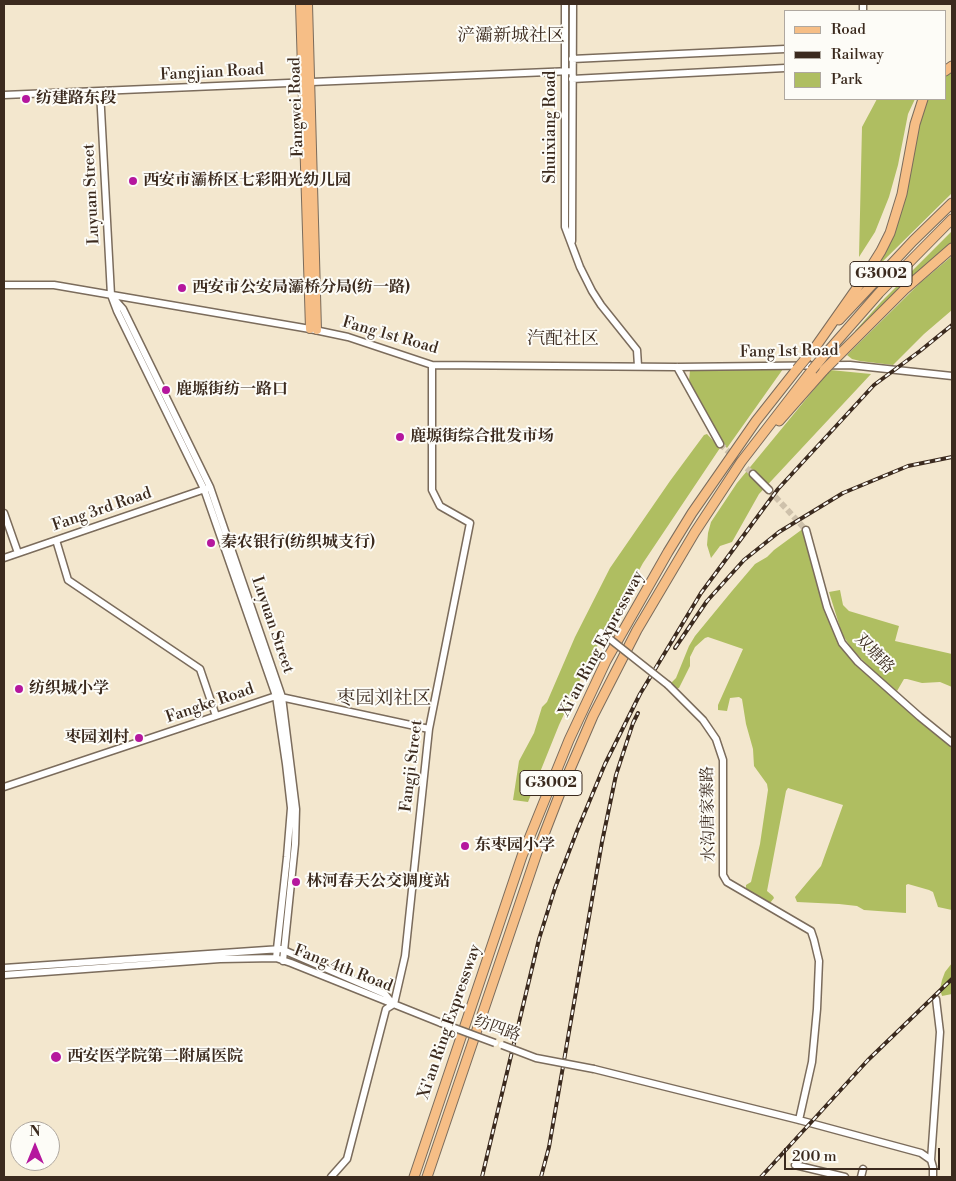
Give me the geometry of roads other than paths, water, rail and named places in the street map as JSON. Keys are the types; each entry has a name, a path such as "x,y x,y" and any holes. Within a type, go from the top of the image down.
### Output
{"highway":[{"path":"814,349 866,275 886,241 901,202 914,124 923,100"},
{"name":"Xi'an Ring Expressway","path":"414,1177 525,848 569,740 626,624 692,513 756,421 814,349 906,248 952,203"},
{"name":"Xi'an Ring Expressway","path":"427,1177 518,904 552,812 579,748 620,662 695,532 741,462 822,358 880,293 952,219"},
{"path":"741,462 824,370 905,289 952,248"}],"main road":[{"name":"Fangwei Road","path":"300,4 306,82 313,330"},
{"name":"Fangwei Road","path":"306,82 308,4"}],"street":[{"name":"Shuixiang Road","path":"565,4 569,71 564,220 567,233 584,276 596,298 637,350 638,366"},
{"name":"Shuixiang Road","path":"573,4 572,60 569,71 572,79 572,232 574,249"},
{"path":"572,60 784,49"},
{"path":"572,79 784,68"},
{"name":"Fangjian Road","path":"4,95 569,71"},
{"name":"Luyuan Street","path":"100,92 111,295 117,311 207,488 279,697 296,809 295,844 284,961"},
{"name":"Fang 1st Road","path":"4,285 46,284 313,330 348,338 432,365 678,367 850,365 952,376"},
{"name":"Fangji Street","path":"332,1177 347,1159 386,1009 394,1004 405,956 428,729 470,523 440,506 432,490 432,365"},
{"path":"678,367 720,444"},
{"path":"753,474 769,490"},
{"name":"Fang 3rd Road","path":"4,558 207,488"},
{"path":"4,513 18,553"},
{"name":"双塘路","path":"806,530 827,607 842,643 858,662 920,718 952,743"},
{"path":"56,540 68,580 200,669 216,716"},
{"name":"水沟唐家寨路","path":"601,632 668,686 703,720 716,739 723,760 723,875 727,882 811,931 819,961 817,1010 812,1062 799,1120"},
{"path":"279,697 428,729"},
{"name":"Luyuan Street","path":"276,958 291,808 279,697"},
{"name":"Fangke Road","path":"4,787 216,716 279,697"},
{"name":"Fang 4th Road","path":"4,968 276,949 284,950 385,994 394,1004"},
{"name":"Fang 4th Road","path":"4,975 276,958 394,1004"},
{"path":"933,1177 931,1160 940,1032 936,999"},
{"name":"纺四路","path":"394,1004 536,1058 594,1069 799,1120 921,1153 931,1160"},
{"path":"795,1165 845,1177"},
{"path":"861,1177 863,1169"}],"tunnel":[{"path":"720,444 753,474"},
{"path":"769,490 806,530"}],"railway":[{"path":"482,1177 539,939 555,888 605,764 640,694 701,593 778,489 874,385 952,325"},
{"path":"675,648 707,601 744,560 779,532 843,493 908,466 952,457"},
{"path":"541,1177 549,1147 602,842 616,775 638,713"},
{"path":"761,1177 868,1060 952,979"}],"place":[{"name":"纺建路东段","path":"26,99"},
{"name":"西安市灞桥区七彩阳光幼儿园","path":"133,181"},
{"name":"西安市公安局灞桥分局(纺一路)","path":"182,288"},
{"name":"鹿塬街纺一路口","path":"166,390"},
{"name":"鹿塬街综合批发市场","path":"400,437"},
{"name":"秦农银行(纺织城支行)","path":"211,543"},
{"name":"纺织城小学","path":"19,689"},
{"name":"枣园刘村","path":"139,738"},
{"name":"东枣园小学","path":"465,846"},
{"name":"林河春天公交调度站","path":"296,882"},
{"name":"西安医学院第二附属医院","path":"56,1057"}],"district":[{"name":"浐灞新城社区","path":"511,37"},
{"name":"汽配社区","path":"563,340"},
{"name":"枣园刘社区","path":"384,699"}]}
